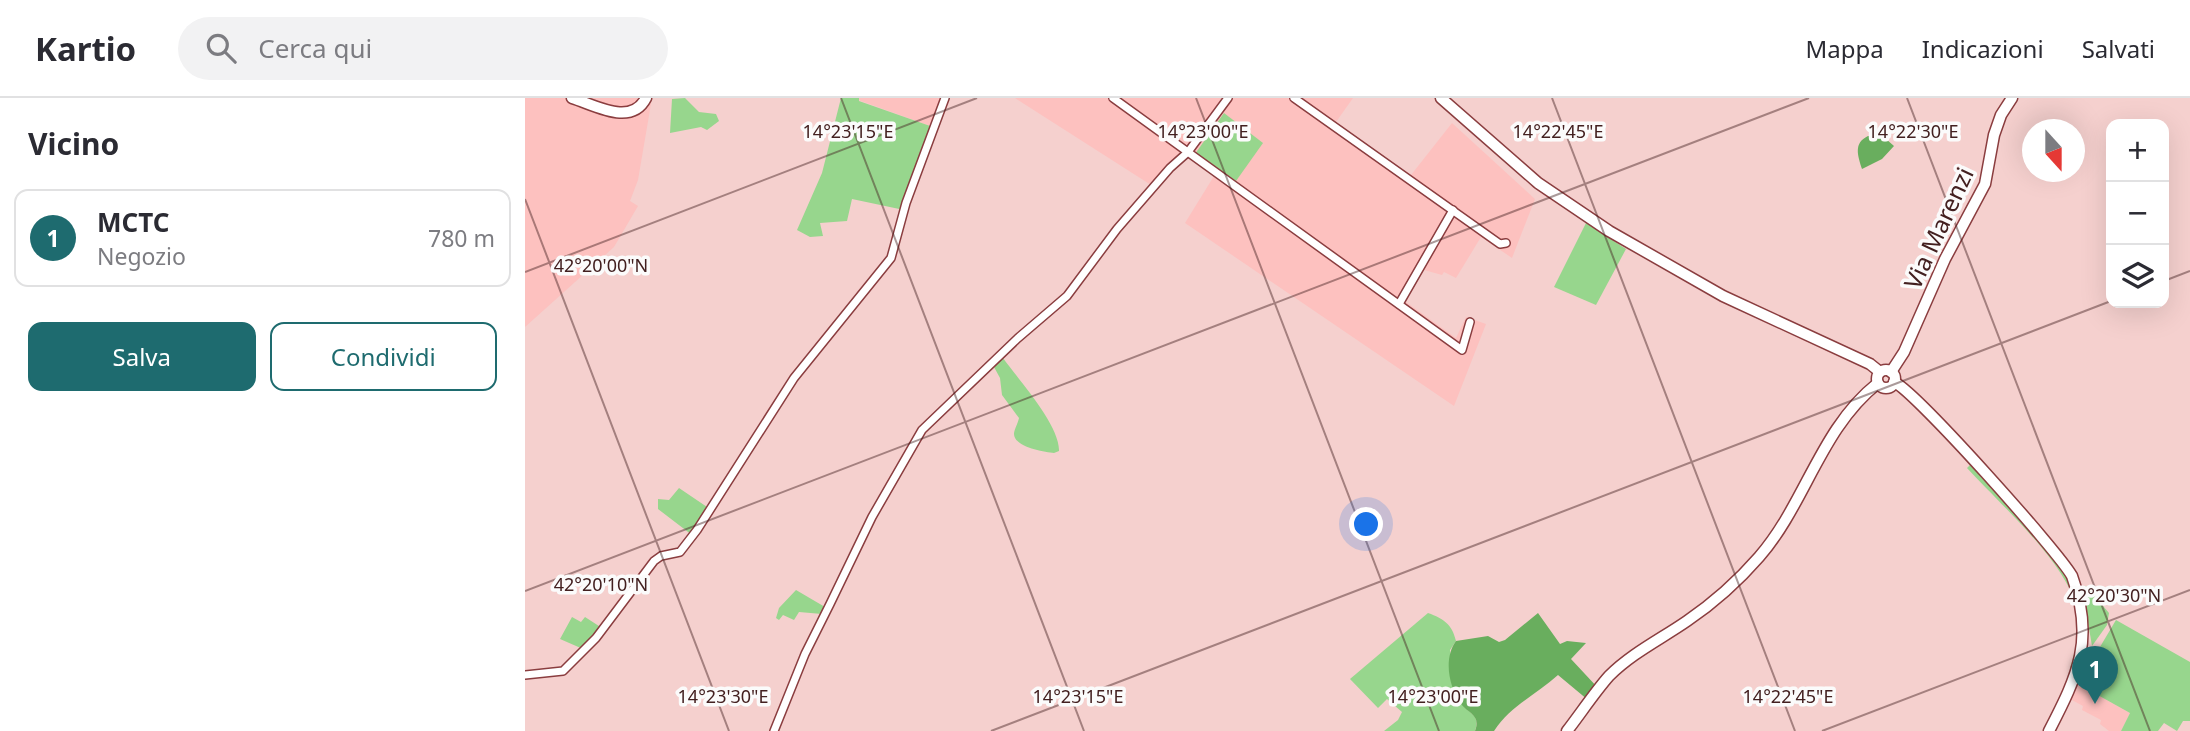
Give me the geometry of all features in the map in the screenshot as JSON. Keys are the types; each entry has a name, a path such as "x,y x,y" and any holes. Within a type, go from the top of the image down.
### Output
{"main road":[{"path":"572,98 623,114 637,110 646,98"},
{"path":"1441,98 1559,200 1723,296 1893,377 1927,411 2072,576 2083,610 2083,646 2070,691 2049,731"},
{"name":"Via Marenzi","path":"1893,377 1945,259 1985,184 1994,135 2001,114 2013,98"},
{"path":"1567,731 1610,676 1659,637 1688,621 1759,557 1792,511 1821,453 1842,419 1859,398 1878,383 1880,372"},
{"path":"1878,383 1885,388 1893,377"}],"street":[{"path":"525,675 563,671 596,638 654,561 661,556 680,552 697,530 794,378 891,258 906,203 945,98"},
{"path":"1113,98 1462,350 1470,322"},
{"path":"774,731 805,653 872,517 922,430 1018,338 1067,296 1117,229 1170,168 1188,152 1228,98"},
{"path":"1294,98 1500,244 1506,243"},
{"path":"1399,304 1453,210"}],"shaded area":[{"path":"525,98 652,98 638,180 630,201 638,206 614,247 525,327"},
{"path":"943,98 933,127 858,100"},
{"path":"1015,98 1353,98 1336,122 1411,175 1452,123 1535,199 1512,258 1481,237 1456,278 1444,272 1442,275 1424,270 1406,302 1456,338 1466,317 1486,324 1454,406 1185,223 1214,176 1182,154 1151,185"},
{"path":"2078,684 2130,713 2121,731 2109,731 2100,724 2101,720 2082,710 2083,706 2070,699"}],"green space":[{"path":"685,98 699,112 716,114 719,121 707,130 701,127 670,133 672,99"},
{"path":"841,98 859,98 859,101 933,127 904,210 852,199 847,221 820,223 823,236 810,237 797,230 822,173"},
{"path":"1224,113 1263,143 1236,181 1195,154"},
{"path":"1868,136 1886,139 1894,146 1882,159 1862,169 1858,146"},
{"path":"1586,223 1626,249 1596,305 1554,287"},
{"path":"1003,358 1046,416 1053,428 1059,451 1054,453 1037,450 1015,439 1014,432 1019,418 1002,395 1000,378 994,367"},
{"path":"1970,465 2042,542 2071,586 2079,609 2081,633 2073,671 2070,668 2078,624 2077,609 2071,591 2046,553 1967,468"},
{"path":"679,488 710,509 692,535 658,509 658,499 669,500"},
{"path":"2086,586 2109,613 2107,625 2092,646 2082,587"},
{"path":"796,590 825,607 822,614 799,612 794,620 783,615 779,620 776,618 779,608"},
{"path":"1428,613 1447,623 1454,635 1456,641 1450,650 1454,685 1458,698 1475,718 1475,731 1384,731 1398,720 1402,712 1387,699 1378,708 1350,679"},
{"path":"1538,613 1560,644 1567,641 1586,643 1571,659 1598,688 1588,700 1558,675 1515,708 1494,731 1475,731 1475,718 1461,704 1453,690 1449,673 1452,648 1456,641 1488,636 1499,642 1505,640"},
{"path":"572,617 581,622 585,617 602,628 583,649 560,639"},
{"path":"2116,620 2190,662 2190,721 2183,721 2177,731 2164,723 2158,731 2121,731 2130,713 2078,684"}],"place":[{"name":"MCTC","path":"2095,704"}]}
